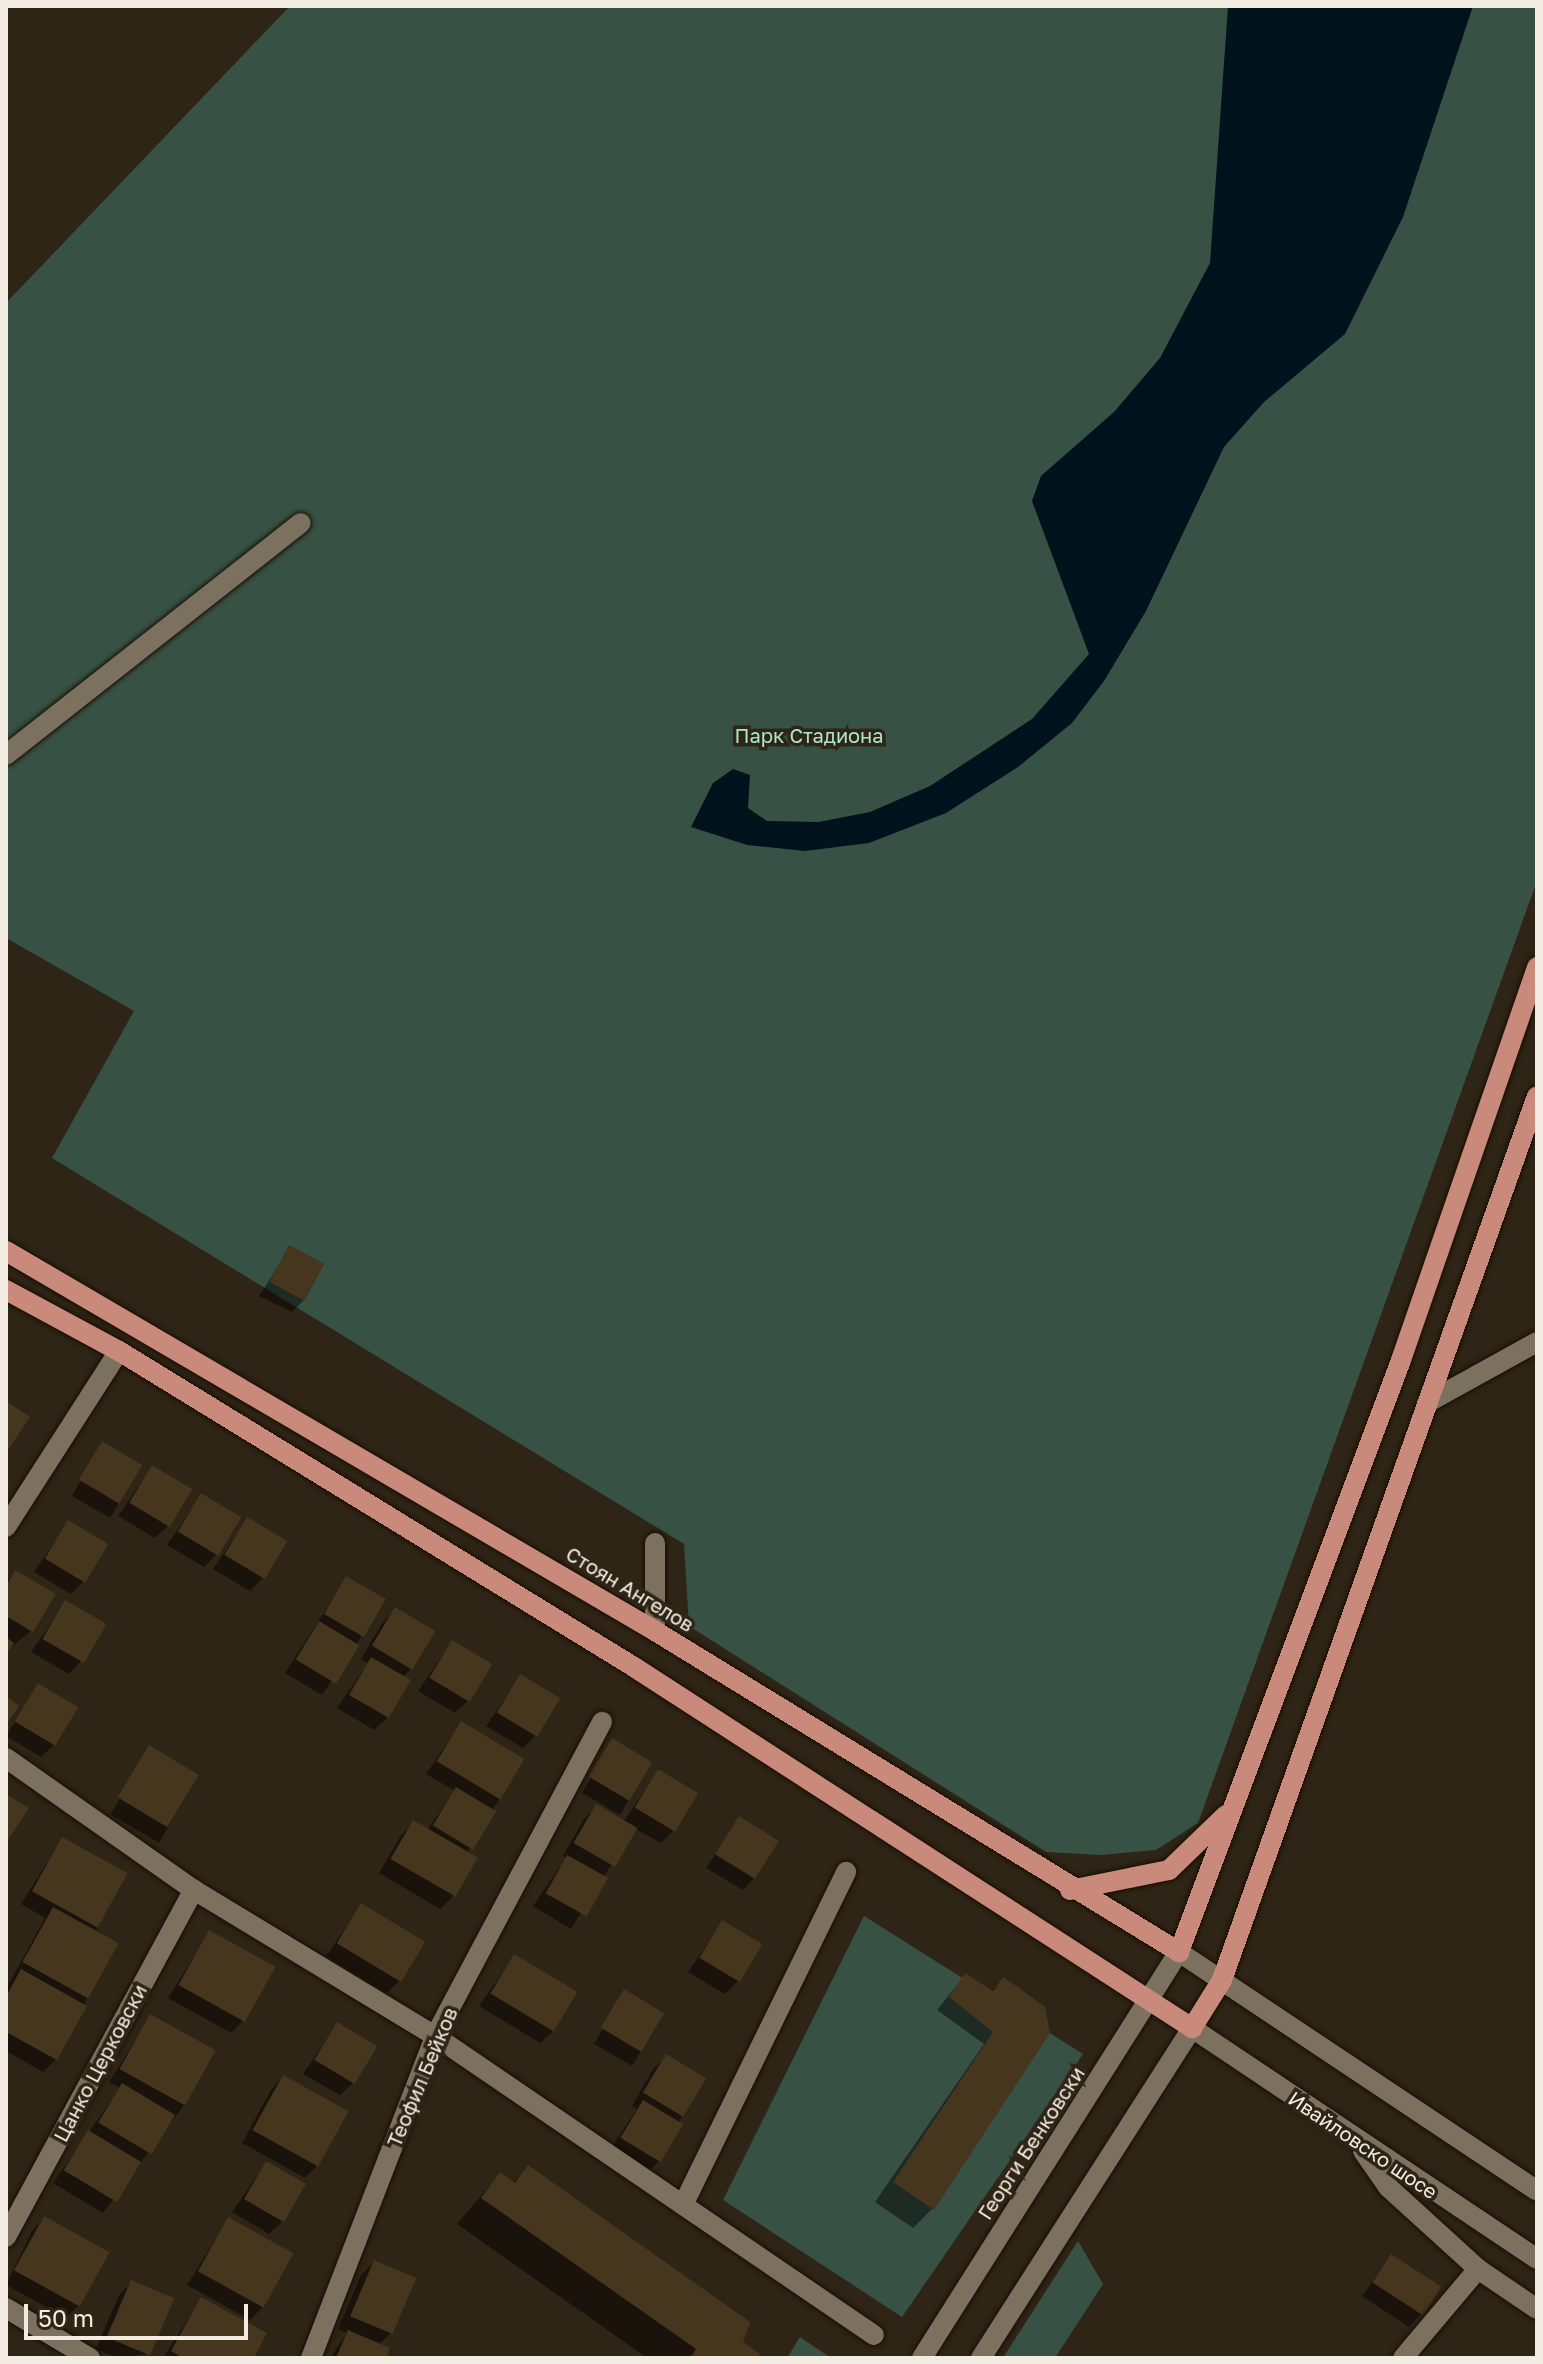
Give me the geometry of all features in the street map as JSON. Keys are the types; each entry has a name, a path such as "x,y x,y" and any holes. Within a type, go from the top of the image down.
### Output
{"main road":[{"path":"1179,1952 1401,1360 1537,967"},
{"path":"6,1290 119,1351 634,1667 1192,2028 1222,1980 1537,1096"},
{"name":"Стоян Ангелов","path":"6,1251 655,1631 1070,1890 1179,1952"},
{"path":"1070,1890 1169,1870 1204,1842 1236,1803"}],"street":[{"path":"6,755 301,523"},
{"path":"1427,1403 1537,1342"},
{"path":"6,1527 119,1351"},
{"path":"655,1543 655,1631"},
{"name":"Теофил Бейков","path":"311,2358 435,2036 602,1722"},
{"path":"6,1758 194,1890 435,2036 874,2335"},
{"path":"683,2205 846,1872"},
{"name":"Цанко Церковски","path":"6,2237 194,1890"},
{"name":"Георги Бенковски","path":"922,2358 1179,1952"},
{"name":"Стоян Ангелов","path":"1179,1952 1222,1980"},
{"path":"1222,1980 1537,2191"},
{"path":"981,2358 1192,2028"},
{"name":"Ивайловско шосе","path":"1192,2028 1356,2141 1537,2259"},
{"path":"1356,2141 1388,2187 1478,2269 1537,2309"},
{"path":"1403,2358 1478,2269"},
{"path":"6,2308 90,2358"}],"green space":[{"name":"Парк Стадиона","path":"290,6 1537,6 1537,881 1198,1823 1156,1850 1101,1855 1046,1852 689,1626 684,1544 52,1158 134,1011 6,938 6,303"},
{"path":"864,1916 1083,2054 902,2317 723,2200"},
{"path":"1078,2241 1103,2284 1055,2358 1003,2358"},
{"path":"800,2337 831,2358 787,2358"}],"water":[{"path":"1228,6 1473,6 1403,217 1345,334 1264,402 1224,447 1146,611 1104,681 1072,723 1018,767 946,813 869,843 805,851 747,845 691,827 713,783 733,769 750,775 748,808 767,821 819,822 870,812 930,786 1032,719 1089,654 1032,501 1041,476 1114,412 1160,358 1210,263"}],"building":[{"path":"289,1245 324,1264 305,1301 269,1282"},
{"path":"6,1401 30,1417 6,1453"},
{"path":"102,1441 142,1465 119,1504 79,1480"},
{"path":"152,1465 192,1489 170,1527 129,1503"},
{"path":"201,1493 241,1517 218,1556 178,1532"},
{"path":"247,1517 287,1541 265,1579 224,1555"},
{"path":"68,1520 108,1544 85,1583 45,1559"},
{"path":"15,1570 56,1594 33,1632 6,1616 6,1586"},
{"path":"346,1576 386,1599 364,1637 324,1614"},
{"path":"65,1600 107,1624 84,1663 42,1639"},
{"path":"395,1607 435,1631 412,1670 372,1646"},
{"path":"319,1621 359,1645 336,1684 296,1660"},
{"path":"6,1637 14,1643 6,1655"},
{"path":"452,1640 492,1664 470,1702 429,1678"},
{"path":"371,1657 411,1680 389,1718 349,1695"},
{"path":"520,1674 560,1698 537,1737 497,1713"},
{"path":"38,1683 78,1707 55,1746 15,1722"},
{"path":"6,1696 19,1706 6,1725"},
{"path":"461,1721 524,1759 500,1799 437,1761"},
{"path":"612,1738 652,1762 629,1801 589,1777"},
{"path":"149,1745 199,1775 167,1827 118,1797"},
{"path":"658,1769 698,1793 675,1832 635,1808"},
{"path":"456,1787 496,1811 473,1850 433,1826"},
{"path":"6,1794 29,1808 6,1843"},
{"path":"596,1804 638,1828 615,1867 574,1843"},
{"path":"739,1816 779,1841 755,1879 715,1854"},
{"path":"413,1820 478,1858 455,1896 390,1859"},
{"path":"62,1837 128,1873 98,1928 32,1891"},
{"path":"567,1855 608,1878 587,1916 546,1893"},
{"path":"361,1903 425,1942 401,1982 337,1943"},
{"path":"53,1907 119,1943 88,1998 22,1962"},
{"path":"722,1920 762,1944 740,1982 699,1958"},
{"path":"209,1930 275,1967 245,2022 178,1985"},
{"path":"514,1954 577,1992 554,2032 490,1993"},
{"path":"21,1969 87,2006 57,2060 6,2032 6,1997"},
{"path":"965,1973 993,1991 1003,1977 1022,1990 1045,2007 1050,2033 934,2210 893,2182 993,2032 949,1997"},
{"path":"624,1989 664,2013 641,2052 601,2028"},
{"path":"150,2014 216,2050 185,2105 119,2069"},
{"path":"337,2022 377,2046 355,2084 314,2060"},
{"path":"666,2054 706,2078 683,2117 643,2093"},
{"path":"283,2075 349,2111 318,2166 252,2130"},
{"path":"122,2083 175,2115 151,2154 98,2122"},
{"path":"643,2100 683,2124 661,2162 620,2138"},
{"path":"88,2130 141,2162 117,2202 64,2170"},
{"path":"266,2161 306,2184 284,2222 244,2199"},
{"path":"528,2165 750,2322 743,2342 760,2354 758,2358 690,2358 696,2349 481,2198 500,2172 515,2183"},
{"path":"44,2216 110,2252 80,2307 14,2270"},
{"path":"228,2217 294,2253 264,2308 198,2271"},
{"path":"1391,2254 1441,2287 1423,2315 1372,2283"},
{"path":"374,2260 416,2278 393,2334 350,2316"},
{"path":"131,2280 174,2298 150,2355 107,2337"},
{"path":"201,2297 267,2333 254,2358 183,2358 171,2351"},
{"path":"348,2330 390,2348 386,2358 336,2358"}]}
